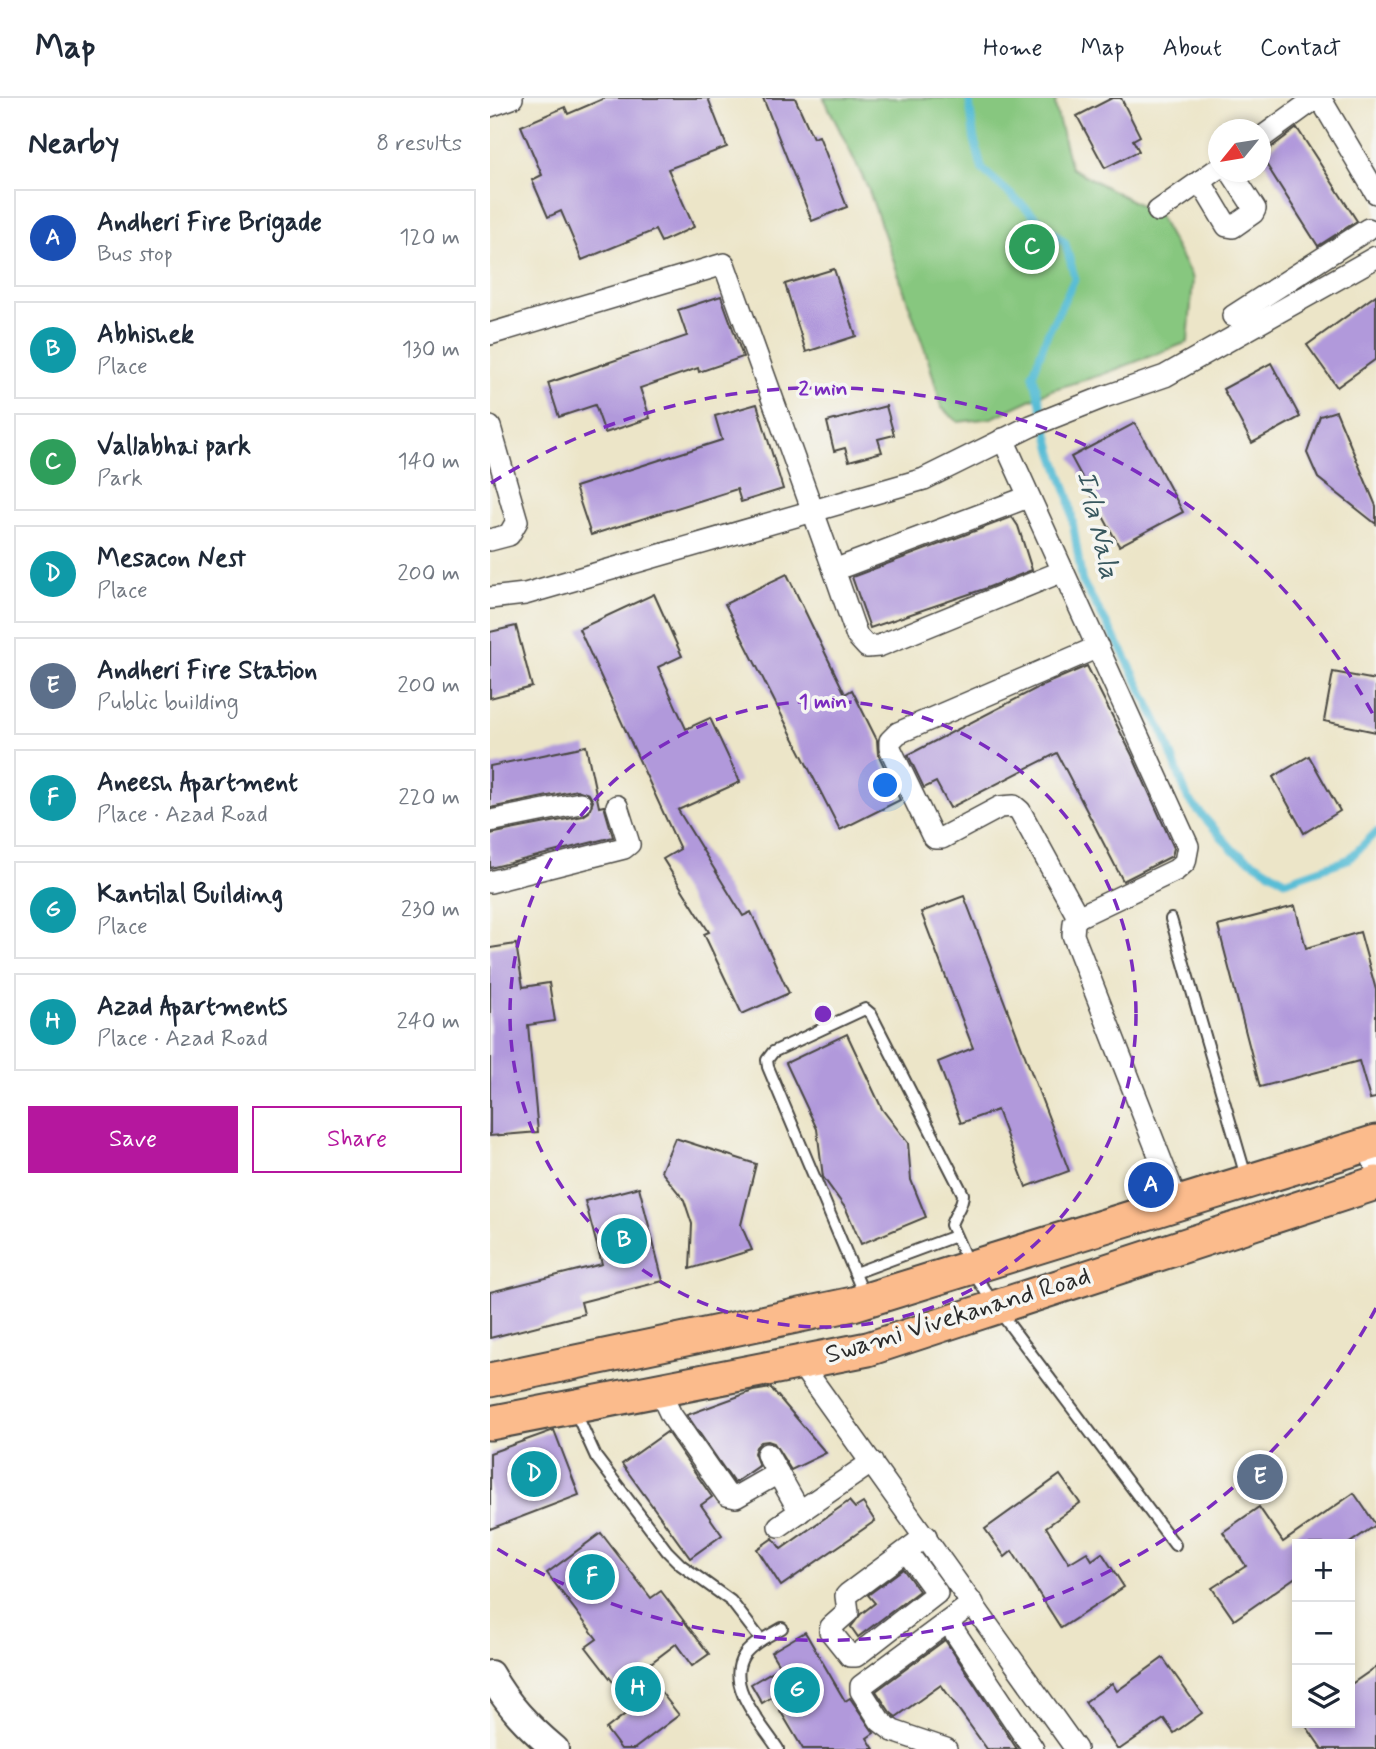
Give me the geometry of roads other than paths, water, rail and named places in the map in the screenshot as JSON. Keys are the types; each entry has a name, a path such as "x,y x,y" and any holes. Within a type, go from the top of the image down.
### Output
{"main road":[{"name":"Swami Vivekanand Road","path":"490,1380 861,1287 970,1268 1248,1182 1373,1152"},
{"name":"Swami Vivekanand Road","path":"490,1423 868,1349 1376,1183"}],"street":[{"path":"490,106 512,98"},
{"path":"1271,131 1318,98 1376,192"},
{"path":"1158,211 1208,176"},
{"path":"1200,181 1227,226 1233,227 1255,209 1237,182"},
{"path":"490,598 525,594 924,478 1031,426 1164,376 1368,229"},
{"path":"1250,315 1367,262 1345,244"},
{"path":"490,334 724,264 861,643 873,648 1063,571"},
{"path":"490,427 517,521 509,535 490,540"},
{"path":"1003,439 1188,845 1185,862 1176,870 1078,917 1073,923 1073,935 1178,1204"},
{"path":"834,570 1028,497"},
{"path":"1078,917 1020,810 1014,806 1000,807 942,838 935,838 890,748 890,741 898,733 1098,647"},
{"path":"490,821 580,803"},
{"path":"490,883 624,848 629,844 617,806"},
{"path":"800,1363 1076,1749"},
{"path":"659,1390 671,1415 727,1495 736,1497 778,1473"},
{"path":"767,1454 800,1512"},
{"path":"779,1526 872,1462"},
{"path":"906,1551 937,1593 856,1656 850,1656 830,1631 848,1612 846,1596 906,1551 926,1536"},
{"path":"946,1749 893,1731 880,1721 860,1689 863,1684 973,1603"},
{"path":"948,1622 1033,1749"},
{"path":"490,1674 501,1694 528,1726 555,1749"}],"lane":[{"path":"1171,919 1248,1182"},
{"path":"955,1236 861,1287 773,1079 767,1060 774,1052 859,1010 865,1009 871,1014 963,1194 961,1206 951,1225 970,1268 996,1307 1175,1545"},
{"path":"573,1407 596,1457 667,1551 681,1565 731,1601 761,1640"},
{"path":"778,1749 742,1694 738,1680 741,1661 746,1652 782,1628"}],"waterway":[{"name":"Irla Nala","path":"969,98 974,138 982,169 1065,243 1075,278 1047,335 1033,374 1053,452 1069,498 1082,581 1124,654 1164,735 1188,799 1233,850 1286,881 1349,859 1376,832"}],"place":[{"name":"Vallabhai park","path":"1032,247"},
{"name":"Andheri Fire Brigade","path":"1151,1185"},
{"name":"Abhishek","path":"624,1241"},
{"name":"Mesacon Nest","path":"534,1474"},
{"name":"Andheri Fire Station","path":"1260,1477"},
{"name":"Aneesh Apartment","path":"592,1577"},
{"name":"Azad Apartments","path":"638,1689"},
{"name":"Kantilal Building","path":"797,1690"}]}
